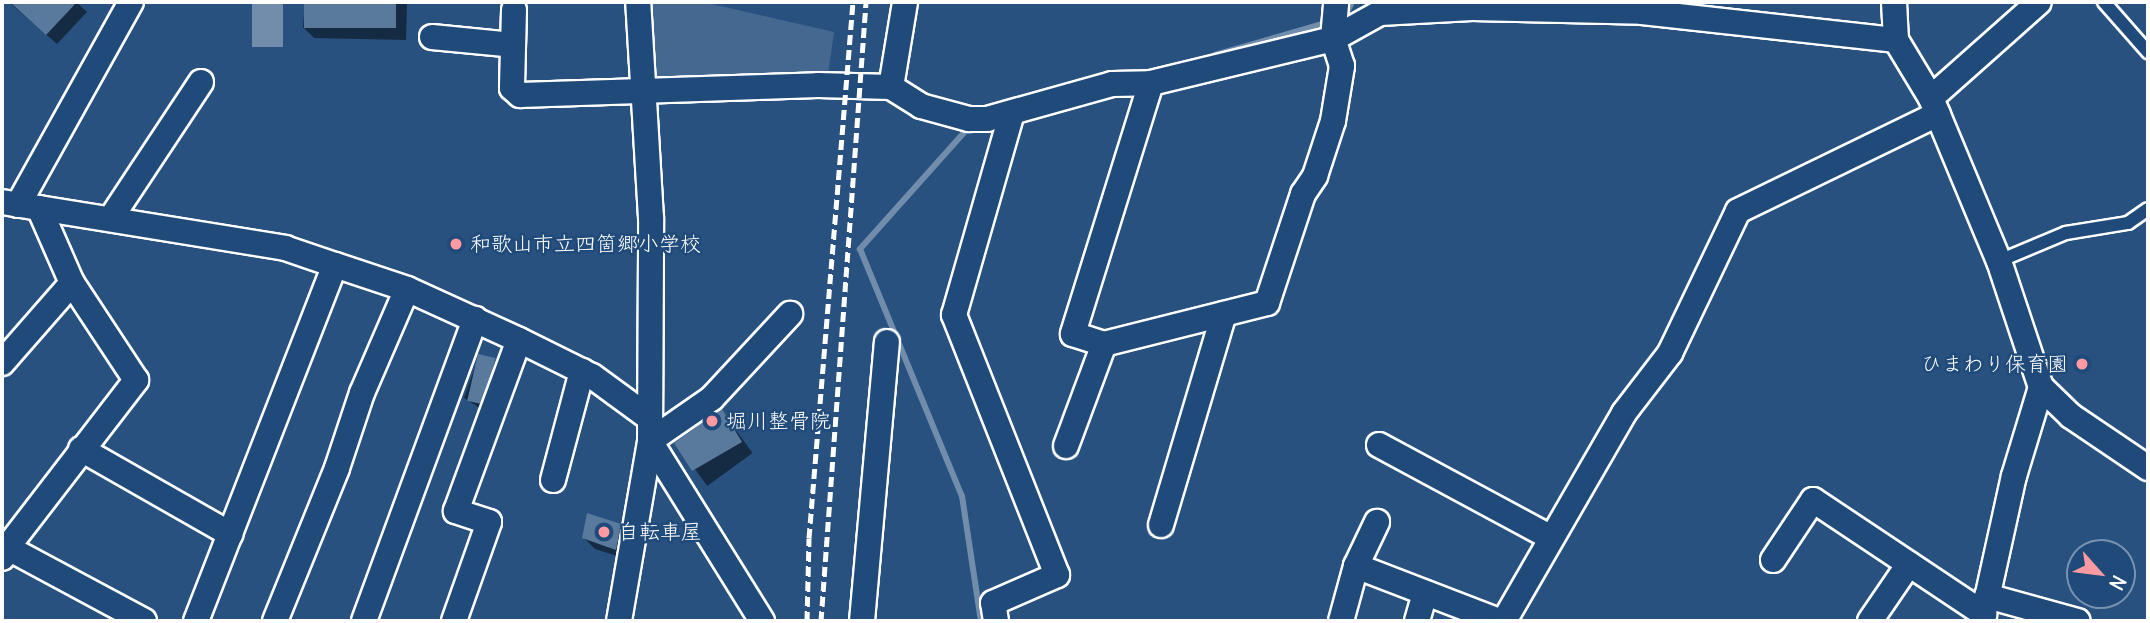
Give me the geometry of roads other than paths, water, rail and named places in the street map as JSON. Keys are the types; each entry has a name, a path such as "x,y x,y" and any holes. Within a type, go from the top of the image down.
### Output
{"street":[{"path":"20,205 131,2"},
{"path":"619,621 649,429 651,218 638,2"},
{"path":"891,88 905,2"},
{"path":"1894,2 1896,40 1934,106 1999,261 2041,387 2071,416 2148,468"},
{"path":"1356,566 1502,621 1624,412 1670,353 1738,211 1934,106 2039,2"},
{"path":"514,10 512,88 520,94 644,94 818,85 891,88 922,106 978,119 1012,113 1112,84 1152,83 1334,21 1380,13 1553,6 1645,7 1896,40"},
{"path":"1152,83 1073,334 1104,344 1267,303 1303,194 1315,176 1333,121 1342,66 1334,21"},
{"path":"432,37 513,45"},
{"path":"111,218 201,82"},
{"path":"996,621 993,603 1057,575 954,315 1012,113"},
{"path":"20,205 285,248 407,289 582,371 649,429 762,621"},
{"path":"20,205 135,380 6,553 144,621"},
{"path":"196,621 335,265"},
{"path":"2,363 72,283"},
{"path":"275,621 337,468 362,393 407,289"},
{"path":"649,429 712,398 790,314"},
{"path":"1161,526 1224,314"},
{"path":"364,621 475,319"},
{"path":"454,621 489,522 456,511 519,340"},
{"path":"862,621 887,342"},
{"path":"1066,446 1104,344"},
{"path":"553,480 582,371"},
{"path":"1984,610 2014,476 2041,387"},
{"path":"1379,445 1550,537"},
{"path":"81,449 230,534"},
{"path":"1773,560 1813,500 1984,610 2078,621"},
{"path":"1341,621 1356,566 1377,522"},
{"path":"1870,621 1909,564"},
{"path":"1418,621 1425,593"}],"lane":[{"path":"2104,2 2148,52"},
{"path":"1999,261 2066,233 2128,223 2148,209"}],"waterway":[{"path":"1345,16 1352,2"},
{"path":"1215,55 1329,22"},
{"path":"969,127 860,249 962,496 981,621"}],"railway":[{"path":"807,621 809,538 853,2"},
{"path":"821,621 866,2"}],"place":[{"name":"和歌山市立四箇郷小学校","path":"456,244"},
{"name":"ひまわり保育園","path":"2082,364"},
{"name":"堀川整骨院","path":"712,421"},
{"name":"自転車屋","path":"604,532"}]}
